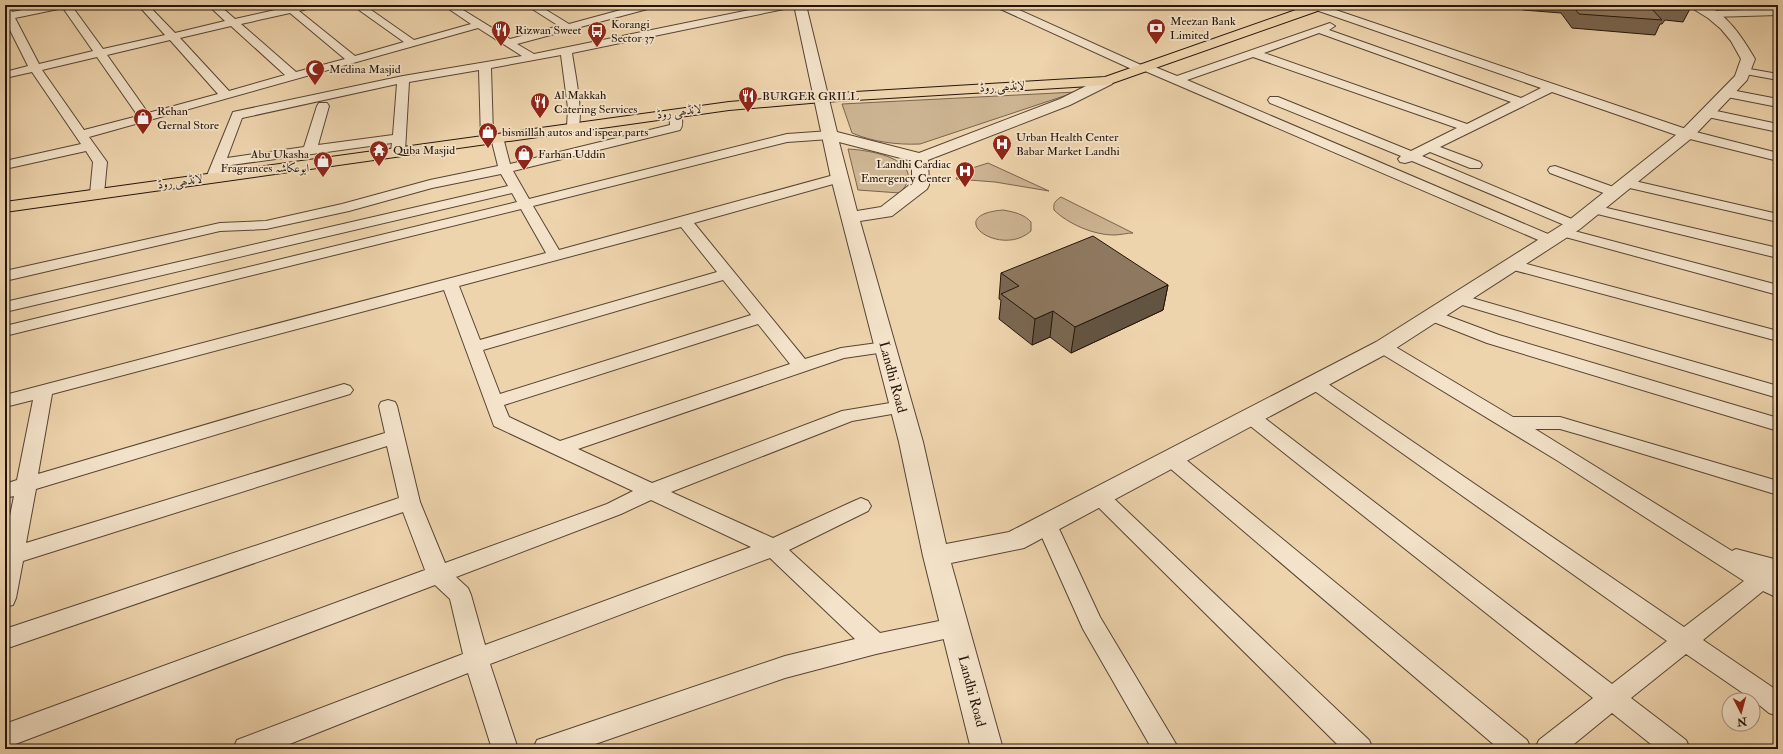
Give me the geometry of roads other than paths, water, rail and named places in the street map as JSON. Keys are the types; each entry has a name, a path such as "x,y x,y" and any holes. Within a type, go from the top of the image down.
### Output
{"main road":[{"name":"لانڈھی روڈ","path":"5,207 213,178 398,145 492,138 729,106 822,98 1107,80 1320,6"}],"street":[{"path":"62,5 6,14 35,68 100,162 97,194"},
{"path":"66,5 145,117"},
{"path":"143,5 226,95"},
{"path":"214,5 232,23 293,76"},
{"path":"5,75 232,23 288,7 311,5"},
{"path":"357,5 412,43"},
{"path":"448,5 534,58"},
{"path":"532,5 567,27"},
{"path":"604,5 620,13"},
{"path":"508,43 651,5"},
{"path":"213,178 237,115 403,79 566,52 789,5"},
{"name":"Landhi Road","path":"800,5 839,178 911,442 936,556 987,749"},
{"path":"1000,5 1143,68 1177,80 1385,169 1562,232 1778,290"},
{"path":"936,556 1015,541 1383,347 1562,232 1687,134 1742,77 1748,59 1737,39 1724,23 1712,14 1693,5"},
{"path":"1320,6 1687,134 1776,156"},
{"path":"288,7 353,60"},
{"path":"1712,14 1778,12"},
{"path":"1177,80 1351,18"},
{"path":"82,135 479,25"},
{"path":"1320,30 1521,102"},
{"path":"566,52 574,108 573,127"},
{"path":"1253,53 1468,128"},
{"path":"486,66 492,138 506,169 554,256"},
{"path":"1744,71 1778,77"},
{"path":"219,162 310,150 398,145 403,79"},
{"path":"5,331 525,204 787,138 830,135 920,158 1065,102 1107,80"},
{"path":"1385,169 1552,87"},
{"path":"1726,93 1778,103"},
{"path":"1274,100 1412,156 1562,232"},
{"path":"310,150 323,106"},
{"path":"5,276 220,227 266,225 344,208 430,184 506,169 676,127 675,113"},
{"path":"1707,113 1778,128"},
{"path":"5,165 89,146"},
{"path":"1429,147 1475,165"},
{"path":"850,217 886,212 921,184 920,158"},
{"path":"1556,170 1620,188 1778,218"},
{"path":"5,401 684,222 839,178"},
{"path":"5,308 517,188"},
{"path":"1594,208 1778,253"},
{"path":"684,222 801,366"},
{"path":"1512,265 1778,336"},
{"path":"474,347 726,274"},
{"path":"450,283 501,421 772,548 876,644"},
{"path":"1458,299 1778,392"},
{"path":"1432,316 1493,338 1778,424"},
{"path":"494,402 762,317"},
{"path":"560,448 841,353 885,347"},
{"path":"1383,347 1511,423 1719,553 1772,579 1685,640 1548,749"},
{"path":"1315,383 1778,705"},
{"path":"5,598 9,557 26,485 44,390"},
{"path":"5,491 344,390"},
{"path":"388,406 410,502 438,574 460,595 476,659 505,749"},
{"path":"5,736 614,509 652,491 849,415 902,408"},
{"path":"1251,417 1677,749"},
{"path":"1511,423 1560,423 1584,428 1778,488"},
{"path":"9,557 395,437"},
{"path":"1172,459 1518,749"},
{"path":"1100,497 1360,749"},
{"path":"5,639 410,502"},
{"path":"246,749 476,659 772,548 861,506"},
{"path":"1047,524 1091,622 1166,749"},
{"path":"546,749 784,667 876,644 954,628"}],"place":[{"name":"Meezan Bank Limited","path":"1156,45"},
{"name":"Rizwan Sweet","path":"501,47"},
{"name":"Korangi Sector 37","path":"597,48"},
{"name":"Medina Masjid","path":"315,86"},
{"name":"BURGER GRILL","path":"748,113"},
{"name":"Al Makkah Catering Services","path":"540,119"},
{"name":"Rehan Gernal Store","path":"143,135"},
{"name":"bismillah autos and ispear parts","path":"488,149"},
{"name":"Urban Health Center Babar Market Landhi","path":"1002,161"},
{"name":"Quba Masjid","path":"379,167"},
{"name":"Farhan Uddin","path":"524,171"},
{"name":"Abu Ukasha Fragrances ابوعکاشہ","path":"323,178"},
{"name":"Landhi Cardiac Emergency Center","path":"965,188"}]}
